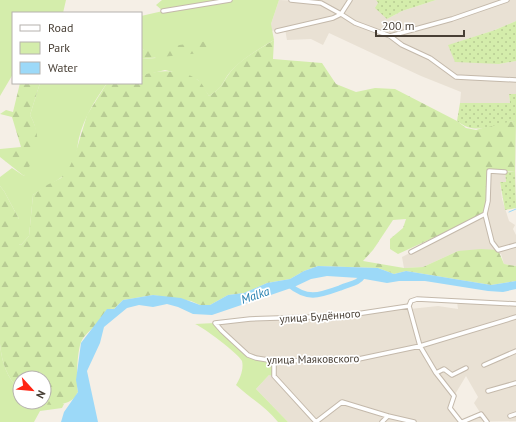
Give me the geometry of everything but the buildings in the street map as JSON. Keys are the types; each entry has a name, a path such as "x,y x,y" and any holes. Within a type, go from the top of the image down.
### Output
{"street":[{"path":"163,10 230,0"},
{"path":"291,0 321,3 355,23 390,36 402,45 430,58 456,77 516,80"},
{"path":"277,30 333,18 341,14 350,0"},
{"path":"390,36 452,19 507,0"},
{"path":"505,172 489,171 486,214 492,242 498,250 516,245"},
{"path":"411,252 486,214"},
{"name":"улица Будённого","path":"215,323 250,319 343,316 409,306 411,301 417,299 516,304"},
{"path":"409,306 420,346 436,373 454,396 450,408 462,422 481,414 487,422"},
{"name":"улица Маяковского","path":"215,323 248,355 256,358 274,361 354,360 420,346 516,317"},
{"path":"484,365 516,351"},
{"path":"274,361 274,376 316,422 342,402 414,422"},
{"path":"436,373 444,369 452,375 466,368"},
{"path":"488,392 516,383"},
{"path":"510,416 516,414"},
{"path":"382,422 388,416"}],"shaded area":[{"path":"279,0 320,2 316,0 376,0 387,19 402,11 436,0 516,0 516,21 495,30 449,45 499,64 516,61 516,94 509,94 510,103 460,103 461,92 421,76 329,33 323,45 311,39 287,40 285,29 271,31 271,24"},
{"path":"489,171 505,172 506,182 500,182 502,199 509,221 515,225 513,229 516,235 516,266 504,264 501,254 458,251 423,267 404,268 402,257 485,214"},
{"path":"457,302 516,305 516,421 462,422 481,414 474,403 478,397 466,376 454,396 450,408 461,422 288,422 256,389 269,375 215,323 226,320 343,316 409,306 410,309 438,306 458,309"}],"green space":[{"path":"0,0 66,0 63,12 12,12 12,76 0,96"},
{"path":"162,0 279,0 271,24 274,40 252,53 238,65 229,73 218,90 209,96 198,80 185,75 165,70 142,76 142,59 156,58 142,49 142,16 163,11 156,5"},
{"path":"376,0 436,0 402,11 387,19 375,8 378,3"},
{"path":"516,21 516,61 499,64 455,62 448,45 495,30"},
{"path":"215,40 216,43 201,53 142,59 142,49 144,50"},
{"path":"274,40 273,59 322,63 336,84 356,92 375,88 395,89 457,121 466,128 476,130 502,122 516,121 515,171 489,172 485,214 398,254 390,249 390,239 403,228 406,219 393,220 373,250 363,261 404,268 423,267 458,251 481,249 498,250 504,264 516,266 516,281 491,285 406,271 394,274 378,268 318,266 304,271 290,279 267,283 244,293 228,295 210,305 200,305 191,301 153,295 123,300 114,309 109,309 106,311 81,342 77,367 78,392 72,400 63,404 52,405 52,370 12,370 12,381 2,358 0,344 0,186 19,219 19,244 21,245 29,236 33,195 45,186 61,178 70,166 75,155 87,115 106,84 142,84 142,76 155,72 170,71 192,76 198,80 209,96 220,87 236,65"},
{"path":"20,84 40,84 30,115 36,131 37,146 32,161 24,176 0,157 0,149 21,147 12,117 0,114 6,110 13,112"},
{"path":"40,84 106,84 94,103 84,123 79,138 74,163 61,178 33,195 29,236 21,245 19,244 19,219 0,186 0,177 12,168 24,176 33,153 36,138 34,123 30,115"},
{"path":"509,94 516,94 516,121 478,129 465,126 457,121 460,103 510,103"},
{"path":"515,171 516,208 505,210 500,182 506,182 505,172"},
{"path":"215,323 248,355 274,361 274,376 269,375 256,389 288,422 278,422 236,385 241,374 242,361 235,353 220,341 195,324"},
{"path":"0,344 2,358 12,381 12,410 47,410 40,411 34,422 0,422"},
{"path":"52,403 64,404 62,408 52,409"}],"water":[{"name":"Malka","path":"318,266 378,268 394,274 406,271 491,285 516,281 516,289 503,292 488,291 425,281 399,281 387,283 359,278 327,276 311,279 294,287 212,315 193,314 167,304 153,307 139,305 127,308 104,327 100,343 87,371 98,422 61,422 64,412 78,392 76,380 81,343 107,309 114,309 123,300 153,295 181,298 200,305 210,305 228,295 244,293 267,283 290,279 304,271"}],"waterway":[{"path":"509,212 516,209"},
{"path":"288,284 301,292 313,295 332,291 356,282 364,275"}]}
